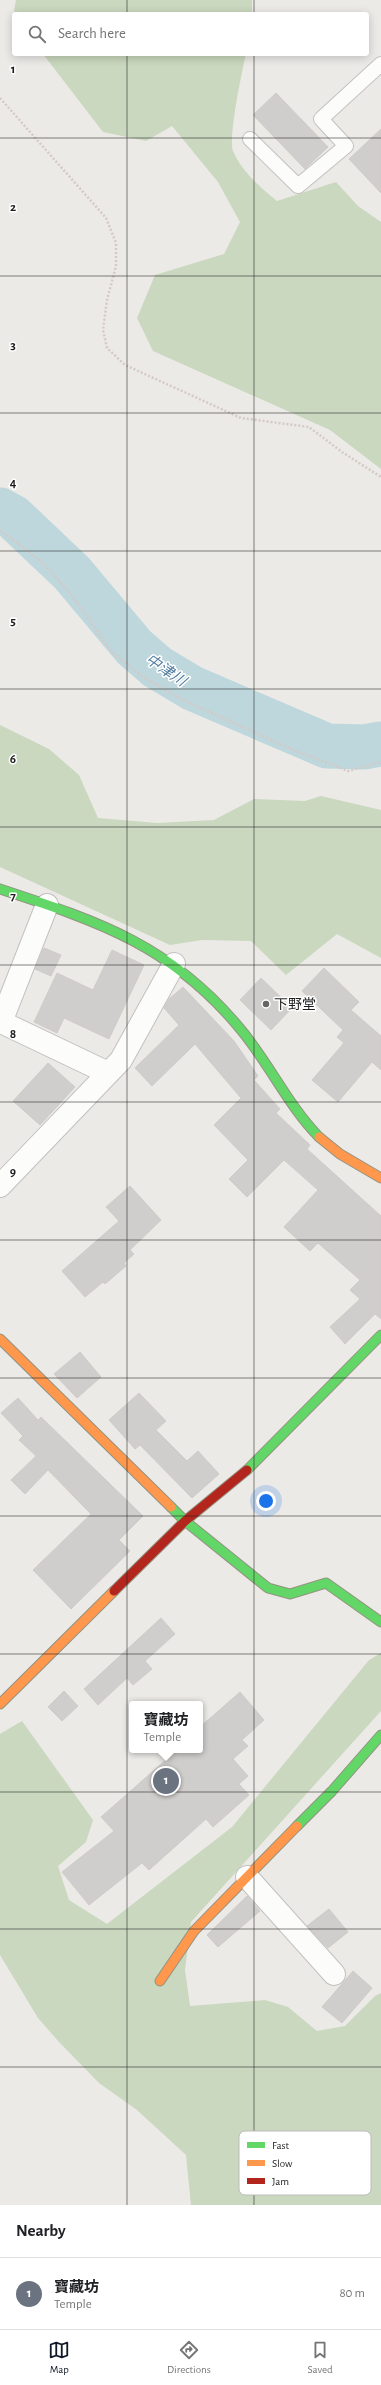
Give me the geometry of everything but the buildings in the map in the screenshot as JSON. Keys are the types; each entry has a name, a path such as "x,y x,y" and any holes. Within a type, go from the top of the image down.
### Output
{"street":[{"path":"0,889 117,932 174,964 203,989 232,1019 250,1041 299,1113 318,1137 349,1160 381,1178"},
{"path":"47,905 1,1022 108,1073"},
{"path":"0,1186 121,1060 174,964"},
{"path":"0,1704 185,1521 258,1461 381,1335"},
{"path":"0,1340 185,1521 268,1588 290,1594 326,1583 381,1622"},
{"path":"160,1981 194,1932 332,1791 381,1735"},
{"path":"247,1877 334,1974"}],"lane":[{"path":"250,138 298,186 346,146 321,119 381,64"}],"path":[{"path":"0,98 106,218 116,243 116,266 107,300 103,330 107,348 125,365 241,418 309,427 342,452 381,477"},
{"path":"0,530 42,562 71,594 111,651 143,677 181,699 294,750 348,771 381,762"}],"green space":[{"path":"16,0 252,0 252,12 14,11"},
{"path":"45,56 246,56 232,133 233,151 241,166 258,185 277,201 336,182 358,206 381,222 381,469 330,430 153,351 137,318 155,275 224,254 240,222 218,182 172,126 146,141 103,132"},
{"path":"0,725 49,749 79,775 98,818 157,823 214,820 254,799 305,801 321,796 381,810 381,958 337,934 286,975 251,941 202,940 170,945 0,867"},
{"path":"381,1653 381,1711 191,1922 185,1970 190,2006 265,2000 288,2007 317,2031 345,2026 375,1996 381,1993 381,2205 191,2205 186,2155 137,2110 99,2083 59,2042 38,2018 0,1955 0,1734 22,1721 93,1820 86,1842 58,1866 69,1900 107,1924 232,1827 369,1660"}],"waterway":[{"name":"中津川","path":"0,510 13,517 72,573 134,647 157,667 192,688 327,746 364,747 381,744"}],"traffic: fast":[{"path":"0,889 70,913 133,940 161,957 189,978 216,1002 242,1031 298,1112 319,1137"},
{"path":"247,1470 381,1335"},
{"path":"171,1507 185,1521 268,1588 290,1594 326,1583 381,1622"},
{"path":"297,1826 332,1791 381,1735"}],"traffic: slow":[{"path":"319,1137 340,1154 381,1178"},
{"path":"0,1339 171,1507"},
{"path":"0,1704 114,1591"},
{"path":"160,1981 194,1931 297,1826"}],"traffic: jam":[{"path":"114,1591 185,1521 247,1470"}],"place":[{"name":"下野堂","path":"266,1004"},
{"name":"寶藏坊","path":"166,1781"}]}
